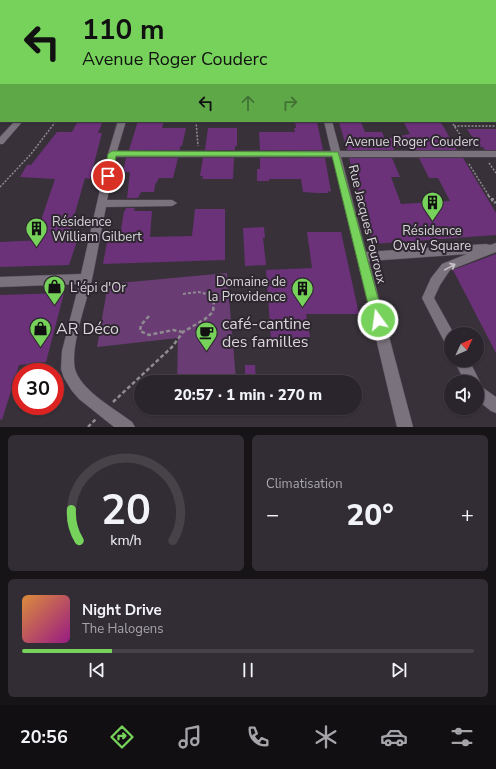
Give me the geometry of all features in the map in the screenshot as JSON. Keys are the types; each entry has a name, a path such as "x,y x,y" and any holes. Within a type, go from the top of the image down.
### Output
{"street":[{"path":"0,142 18,122"},
{"path":"122,122 112,154 86,279 70,346 68,369 80,390 127,427"},
{"name":"Rue Jacques Fouroux","path":"328,122 406,427"},
{"name":"Avenue Roger Couderc","path":"112,154 496,154"},
{"path":"102,204 172,203"},
{"path":"362,257 496,247"},
{"path":"444,328 428,298 434,282 446,267 496,247"},
{"path":"0,282 86,279"},
{"path":"484,397 496,406"}],"path":[{"path":"0,187 32,154 55,122"},
{"path":"196,122 195,129 198,136 198,146"},
{"path":"452,122 474,154"},
{"path":"454,126 496,126"},
{"path":"463,154 491,199 496,202"},
{"path":"491,199 496,199"},
{"path":"88,427 172,347 183,332 205,319 213,312 214,302 212,295 204,291 193,291 183,294"},
{"path":"149,316 141,325 140,331 148,335 173,330 183,332"}],"shaded area":[{"path":"227,273 236,375 177,375 178,338 97,347 108,284"}],"building":[{"path":"77,122 103,122 98,133 102,133 90,179 85,178 67,241 77,241 69,265 0,267 0,242 43,240 37,232 55,179 20,177 27,165 31,165 57,132 72,132"},
{"path":"138,122 164,122 162,128 186,128 180,150 129,150"},
{"path":"295,122 317,122 323,150 260,150 259,132 295,132"},
{"path":"339,122 361,122 365,132 382,132 385,139 410,134 404,122 441,122 457,150 415,150 413,147 394,147 394,150 347,150"},
{"path":"208,128 237,128 237,146 235,146 235,150 205,150"},
{"path":"467,129 496,129 496,150 485,150 483,147 479,147"},
{"path":"126,158 178,158 173,178 159,178 155,185 154,192 141,192 138,198 127,198 130,172 123,172"},
{"path":"203,158 234,158 233,179 202,179 203,176 200,176"},
{"path":"260,158 325,158 331,192 303,192 301,179 269,179 269,181 257,181 257,169 260,169"},
{"path":"349,158 392,158 400,177 391,177 401,204 450,201 438,178 429,178 419,158 463,158 496,213 496,235 373,244"},
{"path":"126,208 135,208 134,211 152,211 150,237 192,236 195,209 225,209 225,260 103,264 107,242 119,242 124,211"},
{"path":"264,227 265,238 263,238 266,265 245,266 243,228"},
{"path":"307,232 341,232 359,314 306,314 310,337 271,339 266,270 312,268"},
{"path":"496,254 496,353 484,327 483,327 453,270"},
{"path":"64,293 46,362 12,363 12,388 2,420 0,419 0,295"},
{"path":"245,365 255,365 256,375 245,375"}],"tram line":[{"path":"418,0 435,0"}],"place":[{"name":"Résidence Ovaly Square","path":"432,222"},
{"name":"Résidence William Gilbert","path":"37,248"},
{"name":"L'épi d'Or","path":"55,306"},
{"name":"Domaine de la Providence","path":"302,308"},
{"name":"AR Déco","path":"40,348"},
{"name":"café-cantine des familles","path":"207,352"}],"route":[{"path":"108,176 112,154 336,153 378,320"}]}
